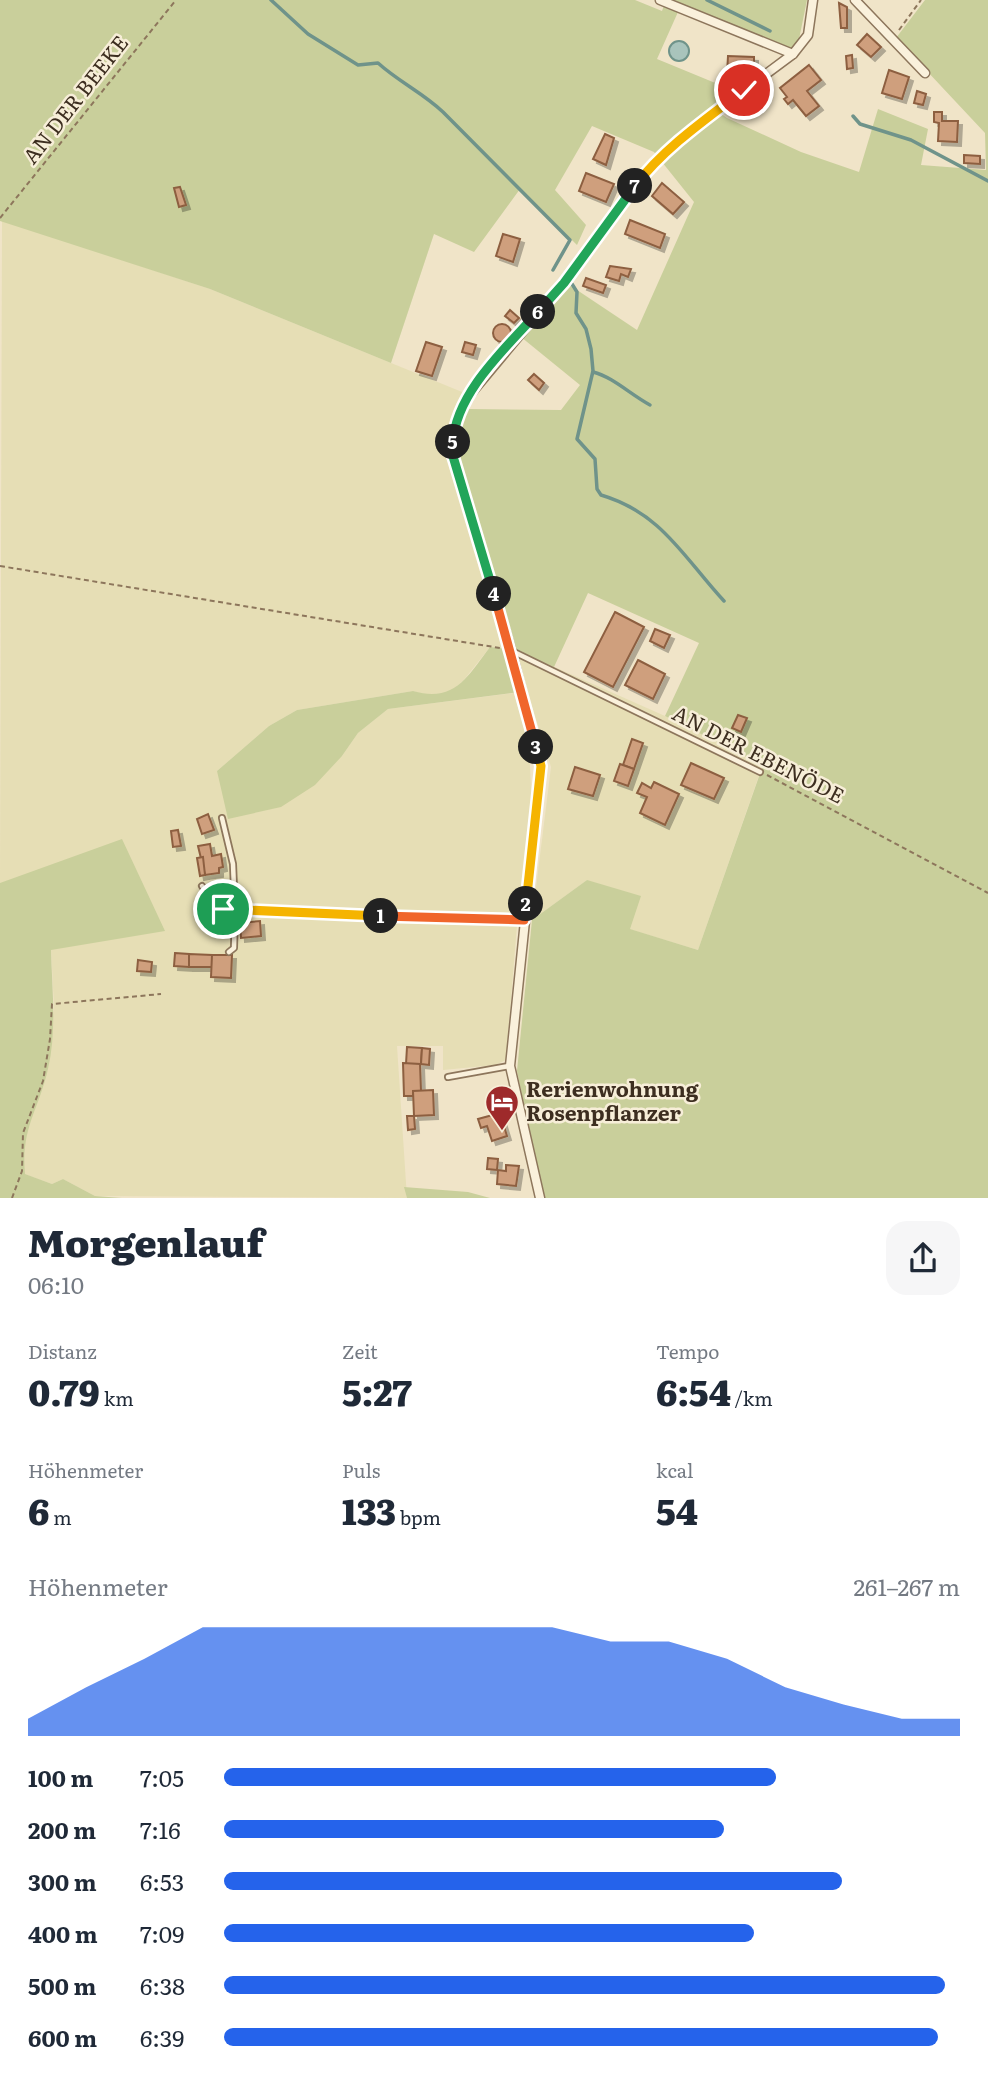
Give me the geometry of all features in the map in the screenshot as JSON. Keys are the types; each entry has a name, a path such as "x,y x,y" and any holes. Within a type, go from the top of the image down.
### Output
{"street":[{"path":"660,0 793,54"},
{"path":"540,1198 510,1066 541,766 512,650 452,453 453,431 468,397 564,283 645,173 695,127 793,54 808,35 813,0"},
{"path":"857,1 925,73"}],"lane":[{"name":"AN DER EBENÖDE","path":"512,650 760,772"},
{"path":"222,818 233,864 234,948 229,952"},
{"path":"202,886 223,909 235,912 524,920"},
{"path":"448,1077 510,1066"}],"path":[{"name":"AN DER BEEKE","path":"0,218 176,0"},
{"path":"893,39 921,0"},
{"path":"0,566 512,650"},
{"name":"AN DER EBENÖDE","path":"760,772 988,893"},
{"path":"12,1198 22,1171 23,1133 43,1081 52,1004 161,994"}],"shaded area":[{"path":"2,220 210,289 467,394 449,428 447,453 508,649 490,647 463,681 449,693 426,695 413,691 297,710 269,726 217,771 342,756 358,733 388,709 514,693 529,746 532,809 517,925 506,1060 495,1065 443,1070 443,1046 397,1046 407,1198 95,1196 63,1179 52,1184 24,1174 25,1135 48,1069 54,1007 51,949 164,930 0,883"},
{"path":"514,649 665,716 763,764 698,950 629,929 587,880 532,920 551,767"}],"green space":[{"path":"0,0 635,0 662,11 666,0 807,0 795,59 678,12 657,59 742,94 717,111 727,118 801,152 859,172 878,109 928,129 921,165 986,170 985,133 896,38 925,0 988,0 988,1198 543,1198 517,1071 532,920 587,880 641,896 630,929 698,950 763,765 665,716 699,643 588,593 554,667 514,650 527,691 388,709 358,733 342,756 315,785 281,807 228,819 217,771 269,726 297,710 413,691 427,694 450,690 467,677 490,647 509,649 447,453 449,428 459,405 469,409 561,410 580,385 521,337 568,284 637,330 694,202 654,152 592,126 555,190 586,225 577,245 520,189 474,252 434,234 391,363 210,289 0,221"},
{"path":"122,839 165,931 51,950 51,1054 28,1131 24,1158 25,1174 52,1184 63,1179 95,1196 122,1198 0,1198 0,883"},
{"path":"404,1187 468,1192 490,1198 407,1198"}],"water":[{"path":"675,41 683,41 689,51 683,61 675,61 669,55 669,47"}],"building":[{"path":"839,3 847,7 847,28 841,28"},
{"path":"867,34 881,47 871,57 857,45"},
{"path":"852,55 853,68 847,69 846,56"},
{"path":"728,56 754,57 754,75 727,74"},
{"path":"809,65 821,80 807,91 819,106 806,116 793,100 788,104 784,99 787,97 780,88"},
{"path":"889,70 909,77 902,99 882,93"},
{"path":"917,91 926,94 923,105 914,103"},
{"path":"934,112 942,112 942,121 958,121 957,142 938,141 939,123 934,122"},
{"path":"605,134 614,138 606,165 593,159"},
{"path":"964,155 980,156 980,164 964,163"},
{"path":"586,173 614,184 606,202 579,191"},
{"path":"662,183 684,202 673,214 652,196"},
{"path":"180,187 186,205 179,207 174,188"},
{"path":"630,220 665,234 660,248 625,234"},
{"path":"503,234 520,239 513,262 496,256"},
{"path":"610,266 631,269 628,277 621,274 619,281 606,277"},
{"path":"586,278 606,285 603,293 583,286"},
{"path":"510,310 519,318 514,323 505,316"},
{"path":"502,324 508,327 511,333 508,339 502,342 496,339 493,333 496,327"},
{"path":"426,342 442,347 432,376 416,371"},
{"path":"465,342 476,345 473,355 462,352"},
{"path":"534,374 544,383 539,390 528,380"},
{"path":"615,612 644,627 613,687 584,672"},
{"path":"655,629 670,635 664,648 650,641"},
{"path":"638,660 665,674 653,699 625,685"},
{"path":"738,715 747,718 741,732 732,728"},
{"path":"632,739 643,743 634,769 623,765"},
{"path":"691,763 724,778 714,799 681,785"},
{"path":"620,764 634,769 628,786 614,781"},
{"path":"575,767 600,775 593,796 568,789"},
{"path":"654,782 679,794 665,825 640,813 647,797 637,793 642,783 651,788"},
{"path":"208,814 214,830 202,834 197,819"},
{"path":"178,830 181,846 173,847 171,831"},
{"path":"210,844 212,856 221,854 223,867 219,868 219,873 205,875 198,846"},
{"path":"203,857 205,875 200,876 197,858"},
{"path":"260,921 261,936 241,938 240,923"},
{"path":"175,953 189,954 189,967 174,966"},
{"path":"189,954 212,955 212,967 189,967"},
{"path":"212,955 232,955 231,978 211,977"},
{"path":"138,960 152,962 151,972 137,971"},
{"path":"407,1047 422,1048 421,1064 406,1064"},
{"path":"422,1048 430,1049 429,1065 421,1064"},
{"path":"403,1063 420,1064 421,1091 413,1091 413,1096 404,1096"},
{"path":"433,1090 434,1115 414,1116 413,1091"},
{"path":"500,1113 507,1136 492,1141 487,1126 481,1128 478,1119"},
{"path":"407,1116 414,1116 415,1129 408,1130"},
{"path":"488,1158 498,1159 497,1170 487,1169"},
{"path":"506,1165 519,1166 516,1186 497,1184 498,1170 506,1171"}],"waterway":[{"path":"271,0 308,34 358,65 378,63 443,112 570,240 553,270"},
{"path":"707,0 770,31"},
{"path":"853,116 860,124 911,140 988,181"},
{"path":"572,284 577,292 576,313 586,329 591,349 593,371 577,439 595,459 597,489 601,495 622,503 656,525 684,553 724,601"},
{"path":"593,372 608,378 650,405"}],"place":[{"name":"Rerienwohnung Rosenpflanzer","path":"502,1132"}],"route":[{"path":"223,909 235,912 524,920 541,766 512,650 452,453 453,431 468,397 503,352 564,283 645,173 695,127 744,90"}]}
